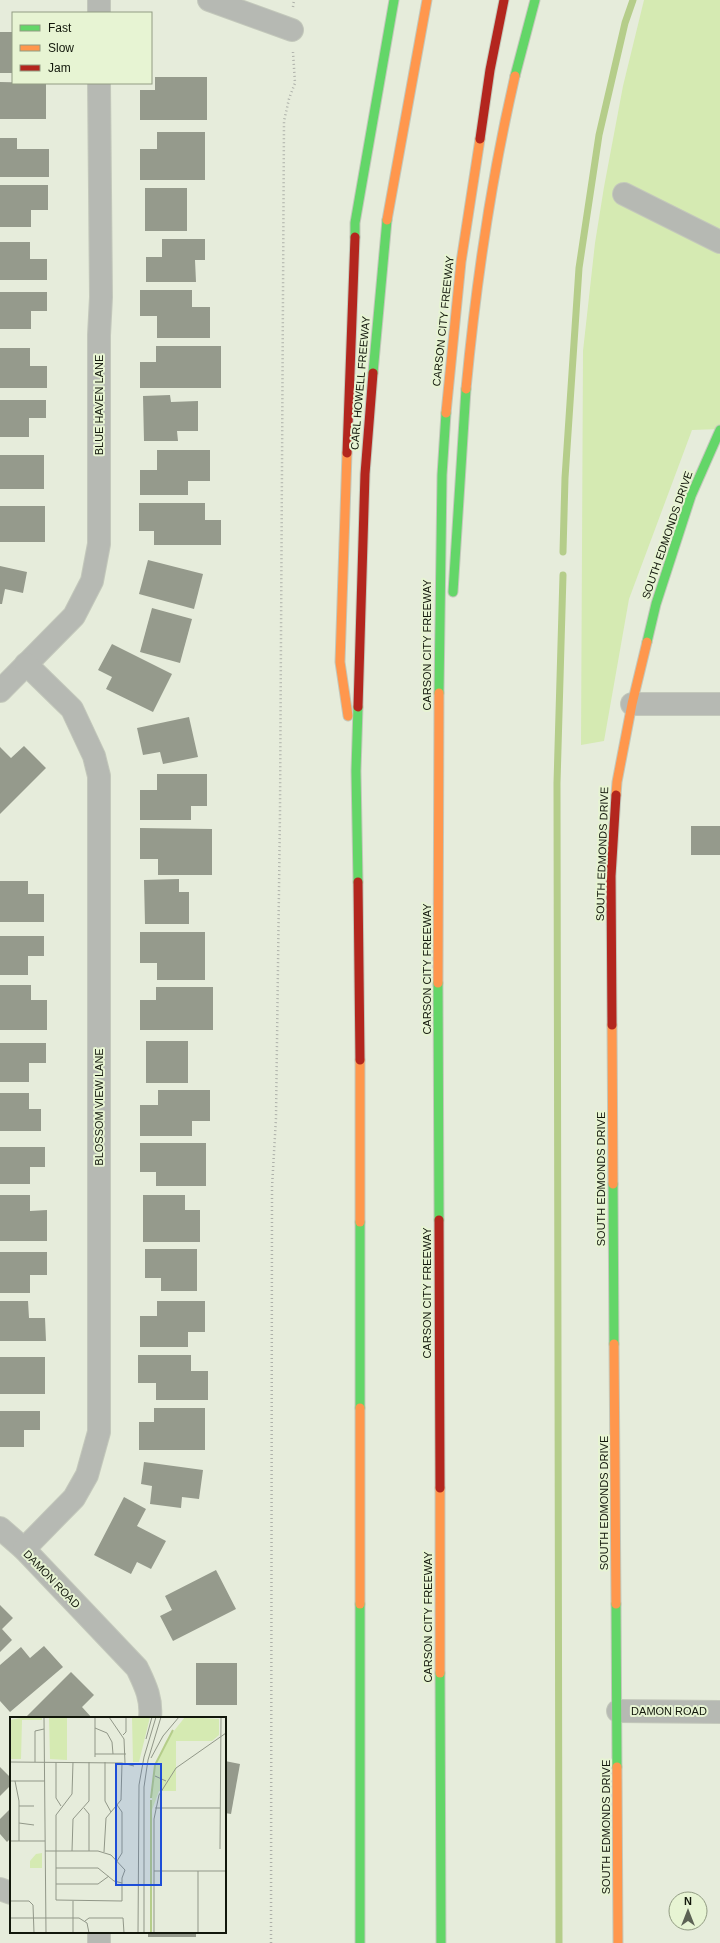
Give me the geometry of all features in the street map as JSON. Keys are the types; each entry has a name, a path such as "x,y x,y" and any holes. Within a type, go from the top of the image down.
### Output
{"main road":[{"path":"360,1943 360,1042 356,771 340,662 355,223 394,0"},
{"name":"CARL HOWELL FREEWAY","path":"356,771 365,474 385,232 427,0"},
{"name":"CARSON CITY FREEWAY","path":"441,1943 438,944 439,602 442,475 454,315 467,214 490,70 504,0"},
{"path":"452,603 462,447 479,272 507,112 535,0"},
{"name":"SOUTH EDMONDS DRIVE","path":"618,1943 618,1711 611,876 617,782 632,704 656,604 691,496 720,430"},
{"path":"438,944 449,666"}],"street":[{"path":"98,0 99,12"},
{"path":"209,0 292,30"},
{"name":"BLUE HAVEN LANE","path":"0,691 74,616 92,581 99,544 99,335 101,297 99,84"},
{"path":"624,194 720,242"},
{"name":"BLOSSOM VIEW LANE","path":"24,1549 74,1498 87,1475 99,1432 99,776 94,756 72,709 26,664"},
{"path":"632,704 720,704"},
{"name":"DAMON ROAD","path":"0,1528 24,1549 138,1668 149,1692 151,1705 150,1717"},
{"name":"DAMON ROAD","path":"618,1711 720,1712"},
{"path":"0,1889 10,1893"}],"path":[{"path":"271,1943 272,1187 276,1110 280,813 284,121 289,99 295,83 292,30"}],"green space":[{"path":"644,0 720,0 720,429 692,430 629,599 604,741 581,745 583,351 595,243 604,187 623,86"}],"building":[{"path":"0,32 12,32 12,73 0,73"},
{"path":"155,77 207,77 207,120 140,120 140,90 155,90"},
{"path":"0,82 12,82 12,84 46,84 46,119 0,119"},
{"path":"157,132 205,132 205,180 140,180 140,149 157,149"},
{"path":"0,138 17,138 17,149 49,149 49,177 0,177"},
{"path":"0,185 48,185 48,210 31,210 31,227 0,227"},
{"path":"145,188 187,188 187,231 145,231"},
{"path":"162,239 205,239 205,260 195,260 196,282 146,282 146,257 162,257"},
{"path":"0,242 30,242 30,259 47,259 47,280 0,280"},
{"path":"140,290 192,290 192,307 210,307 210,338 157,338 157,316 140,316"},
{"path":"0,292 47,292 47,311 31,311 31,329 0,329"},
{"path":"156,346 221,346 221,388 140,388 140,362 156,362"},
{"path":"0,348 30,348 30,366 47,366 47,388 0,388"},
{"path":"170,395 171,402 198,401 198,431 177,431 178,441 144,441 143,396"},
{"path":"0,400 46,400 46,418 29,418 29,437 0,437"},
{"path":"157,450 210,450 210,481 188,481 188,495 140,495 140,470 157,470"},
{"path":"0,455 44,455 44,489 0,489"},
{"path":"139,503 205,503 205,520 221,520 221,545 154,545 154,531 139,531"},
{"path":"0,506 45,506 45,542 0,542"},
{"path":"148,560 203,574 194,609 139,594"},
{"path":"0,566 27,572 23,593 5,589 2,604 0,604"},
{"path":"152,608 192,619 180,663 140,652"},
{"path":"112,644 172,674 153,712 106,689 112,677 98,670"},
{"path":"189,717 198,757 163,764 160,752 143,755 137,728"},
{"path":"24,746 46,768 0,814 0,747 11,758"},
{"path":"157,774 207,774 207,806 191,806 191,820 140,820 140,790 157,790"},
{"path":"691,826 720,826 720,855 691,855"},
{"path":"140,828 212,829 212,875 158,875 158,859 140,859"},
{"path":"179,879 179,892 189,892 189,924 145,924 144,880"},
{"path":"0,881 28,881 28,894 44,894 44,922 0,922"},
{"path":"140,932 205,932 205,980 157,980 157,963 140,963"},
{"path":"0,936 44,936 44,956 28,956 28,975 0,975"},
{"path":"0,985 31,985 31,1000 47,1000 47,1030 0,1030"},
{"path":"156,987 213,987 213,1030 140,1030 140,1000 156,1000"},
{"path":"146,1041 188,1041 188,1083 146,1083"},
{"path":"0,1043 46,1043 46,1063 29,1063 29,1082 0,1082"},
{"path":"158,1090 210,1090 210,1121 192,1121 192,1136 140,1136 140,1105 158,1105"},
{"path":"0,1093 29,1093 29,1109 41,1109 41,1131 0,1131"},
{"path":"140,1143 206,1143 206,1186 156,1186 156,1172 140,1172"},
{"path":"0,1147 45,1147 45,1167 30,1167 30,1184 0,1184"},
{"path":"0,1195 30,1195 30,1211 47,1210 47,1241 0,1241"},
{"path":"143,1195 185,1195 185,1210 200,1210 200,1242 143,1242"},
{"path":"145,1249 197,1249 197,1291 161,1291 161,1278 145,1278"},
{"path":"0,1252 47,1252 47,1275 30,1275 30,1293 0,1293"},
{"path":"0,1301 28,1301 29,1318 45,1318 46,1341 0,1341"},
{"path":"157,1301 205,1301 205,1332 188,1332 188,1347 140,1347 140,1316 157,1316"},
{"path":"138,1355 191,1355 191,1371 208,1371 208,1400 156,1400 156,1383 138,1383"},
{"path":"0,1357 45,1357 45,1394 0,1394"},
{"path":"154,1408 205,1408 205,1450 139,1450 139,1422 154,1422"},
{"path":"0,1411 40,1411 40,1430 24,1430 24,1447 0,1447"},
{"path":"144,1462 203,1470 199,1499 182,1497 181,1508 150,1504 152,1486 141,1484"},
{"path":"124,1497 146,1509 137,1526 166,1541 151,1569 137,1562 131,1574 94,1555"},
{"path":"216,1570 236,1609 173,1641 160,1616 172,1610 165,1596"},
{"path":"0,1605 13,1618 2,1629 12,1640 0,1652"},
{"path":"44,1646 63,1667 10,1712 0,1701 0,1665 21,1647 30,1658"},
{"path":"196,1663 237,1663 237,1705 196,1705"},
{"path":"71,1672 94,1695 82,1707 91,1717 26,1717"},
{"path":"226,1761 240,1764 231,1814 226,1813"},
{"path":"0,1767 10,1777 10,1786 0,1796"},
{"path":"10,1809 10,1839 7,1842 0,1834 0,1819"},
{"path":"148,1933 196,1933 196,1937 148,1937"}],"waterway":[{"path":"563,552 565,478 579,268 599,135 625,23 633,0"},
{"path":"559,1943 557,783 563,575"}],"traffic: fast":[{"path":"355,237 355,223 394,0"},
{"path":"515,76 535,0"},
{"path":"373,373 387,220"},
{"path":"453,592 466,389"},
{"path":"439,693 442,475 446,413"},
{"path":"647,642 656,604 691,496 720,430"},
{"path":"358,707 356,771 358,882"},
{"path":"438,983 439,1220"},
{"path":"613,1184 614,1344"},
{"path":"360,1222 360,1408"},
{"path":"360,1604 360,1943"},
{"path":"616,1604 617,1767"},
{"path":"440,1673 441,1943"}],"traffic: slow":[{"path":"387,220 427,0"},
{"path":"466,389 474,310 485,231 506,115 515,76"},
{"path":"446,413 461,262 480,139"},
{"path":"347,453 340,662 348,716"},
{"path":"616,795 617,782 632,704 647,642"},
{"path":"438,983 439,693"},
{"path":"612,1025 613,1184"},
{"path":"360,1060 360,1222"},
{"path":"614,1344 616,1604"},
{"path":"360,1408 360,1604"},
{"path":"440,1488 440,1673"},
{"path":"617,1767 618,1943"}],"traffic: jam":[{"path":"480,139 490,70 504,0"},
{"path":"347,453 355,237"},
{"path":"358,707 365,474 373,373"},
{"path":"612,1025 611,876 616,795"},
{"path":"358,882 360,1060"},
{"path":"439,1220 440,1488"}]}
